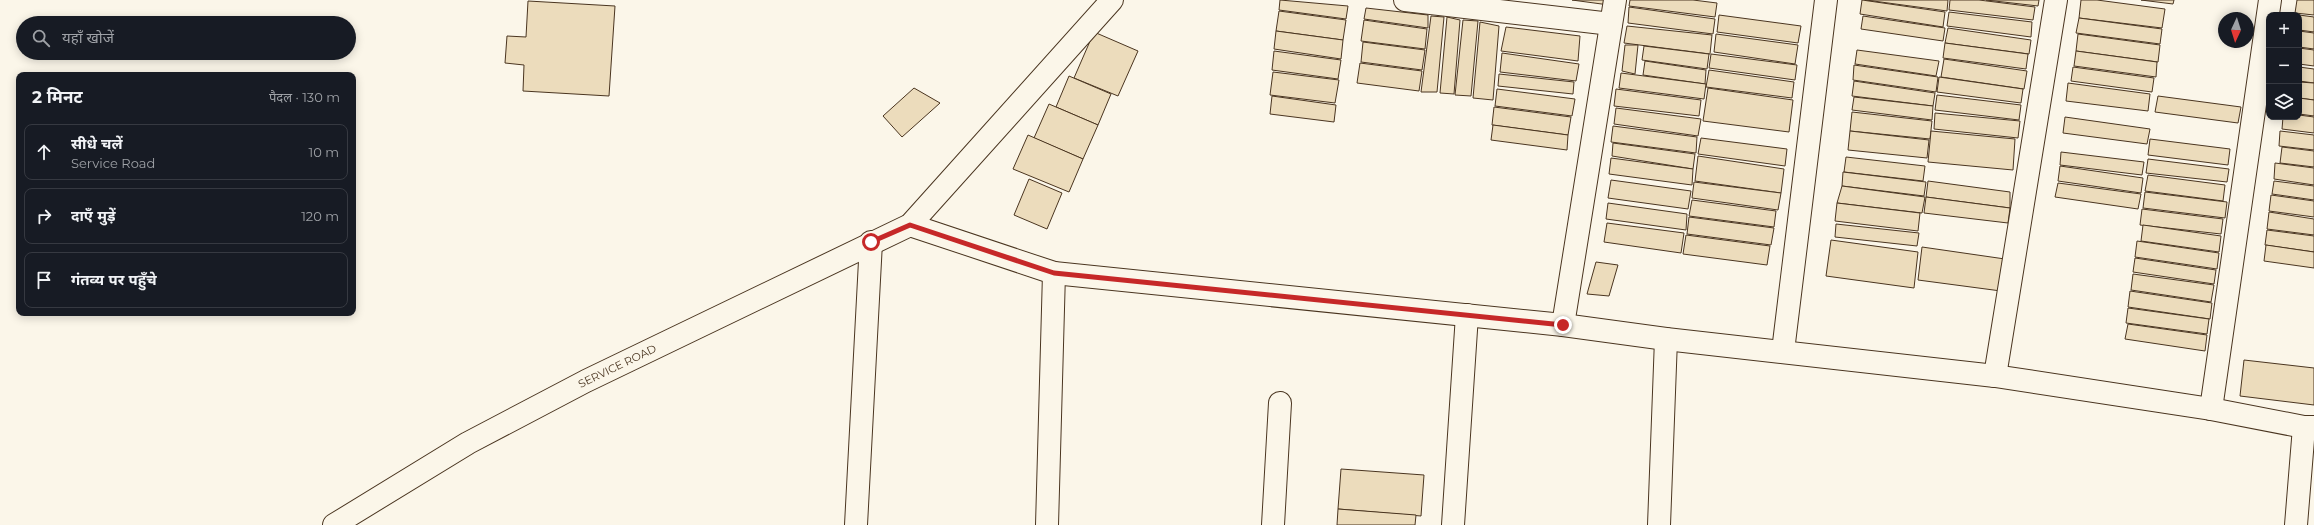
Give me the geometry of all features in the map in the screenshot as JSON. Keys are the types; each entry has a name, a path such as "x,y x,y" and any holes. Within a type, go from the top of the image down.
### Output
{"street":[{"path":"1112,0 910,225 1054,273 1563,325 1666,339 1995,376 2211,409 2309,427 2296,525"},
{"path":"1405,0 1611,24"},
{"path":"1563,325 1614,0"},
{"path":"1783,351 1826,0"},
{"path":"1995,376 2056,0"},
{"path":"2211,409 2270,0"},
{"name":"SERVICE ROAD","path":"334,525 468,443 586,381 871,242 910,225"},
{"path":"856,525 871,242"},
{"path":"1047,525 1054,273"},
{"path":"1453,525 1467,315"},
{"path":"1658,525 1666,339"},
{"path":"1273,525 1280,403"}],"building":[{"path":"1280,0 1348,6 1346,19 1279,10"},
{"path":"1572,0 1609,0 1609,5"},
{"path":"1630,0 1693,0 1717,3 1715,17 1629,6"},
{"path":"1862,0 1945,12 1943,27 1860,14"},
{"path":"1866,0 1948,0 1947,11"},
{"path":"1950,0 1979,0 2035,7 2033,20 1949,10"},
{"path":"1986,0 2039,0 2038,6"},
{"path":"2081,0 2097,0 2165,9 2162,28 2079,18"},
{"path":"2141,0 2174,0 2173,4"},
{"path":"2297,0 2314,0 2314,15 2295,12"},
{"path":"528,1 615,6 609,96 523,91 524,65 505,63 507,36 526,37"},
{"path":"1629,7 1715,19 1713,34 1628,23"},
{"path":"1366,8 1428,15 1428,28 1364,19"},
{"path":"1279,11 1346,20 1343,40 1276,31"},
{"path":"1949,12 2032,22 2031,37 1947,26"},
{"path":"1719,15 1801,26 1798,43 1717,32"},
{"path":"2302,15 2314,17 2314,32 2302,30"},
{"path":"1431,16 1444,17 1437,92 1421,92"},
{"path":"1863,16 1945,28 1943,41 1861,29"},
{"path":"1447,17 1460,20 1454,94 1440,93"},
{"path":"2079,18 2162,29 2160,44 2076,33"},
{"path":"1364,20 1427,29 1425,49 1361,41"},
{"path":"1463,20 1478,21 1471,96 1455,95"},
{"path":"1480,22 1499,26 1493,100 1473,98"},
{"path":"1627,26 1712,35 1710,54 1624,43"},
{"path":"1506,27 1580,36 1578,61 1501,51"},
{"path":"1948,28 2031,40 2029,54 1945,43"},
{"path":"1276,31 1343,40 1341,59 1274,49"},
{"path":"2302,31 2314,33 2314,49 2302,47"},
{"path":"1094,32 1138,51 1118,96 1074,78"},
{"path":"1716,34 1798,45 1795,64 1714,52"},
{"path":"2078,34 2160,45 2158,62 2076,51"},
{"path":"1363,42 1425,50 1422,70 1361,62"},
{"path":"1945,43 2028,54 2026,69 1943,58"},
{"path":"1625,45 1638,45 1635,74 1622,71"},
{"path":"1644,46 1709,54 1707,69 1642,60"},
{"path":"2302,48 2314,50 2314,66 2302,64"},
{"path":"1857,50 1939,61 1936,76 1855,64"},
{"path":"1274,51 1341,60 1338,79 1272,70"},
{"path":"2076,51 2157,62 2156,77 2074,66"},
{"path":"1502,53 1579,64 1576,81 1500,72"},
{"path":"1711,54 1797,65 1795,80 1709,68"},
{"path":"1944,59 2027,71 2024,89 1941,77"},
{"path":"1645,61 1706,70 1705,84 1643,75"},
{"path":"1360,63 1422,71 1419,91 1357,83"},
{"path":"1854,65 1938,77 1936,92 1853,80"},
{"path":"2073,67 2154,78 2152,92 2071,81"},
{"path":"2302,67 2314,69 2314,83 2302,81"},
{"path":"1709,70 1794,82 1792,98 1706,87"},
{"path":"1273,72 1339,80 1335,103 1270,95"},
{"path":"1621,73 1706,84 1704,99 1619,88"},
{"path":"1499,74 1574,82 1573,94 1498,86"},
{"path":"1069,76 1111,94 1098,125 1056,107"},
{"path":"1939,77 2023,89 2021,103 1937,92"},
{"path":"1854,81 1935,93 1933,106 1852,96"},
{"path":"2302,82 2314,83 2314,100 2302,98"},
{"path":"2068,83 2150,94 2148,111 2066,101"},
{"path":"914,88 940,103 902,137 883,116"},
{"path":"1708,88 1793,100 1789,132 1703,121"},
{"path":"1497,89 1575,99 1572,116 1495,106"},
{"path":"1616,89 1701,100 1699,116 1614,106"},
{"path":"1937,95 2021,105 2019,120 1935,110"},
{"path":"1272,96 1336,105 1334,122 1270,114"},
{"path":"2158,96 2241,107 2238,123 2155,112"},
{"path":"1854,97 1933,106 1932,120 1852,110"},
{"path":"2302,98 2314,100 2314,116 2302,114"},
{"path":"1049,104 1098,125 1083,159 1034,138"},
{"path":"1494,107 1571,117 1568,135 1492,125"},
{"path":"1616,108 1701,119 1698,136 1614,124"},
{"path":"1852,112 1932,121 1930,139 1850,131"},
{"path":"1935,113 2020,121 2018,138 1934,129"},
{"path":"2302,115 2314,117 2314,133 2282,129 2283,120 2302,120"},
{"path":"2065,117 2150,129 2147,144 2063,133"},
{"path":"1493,125 1568,135 1567,150 1491,140"},
{"path":"1613,126 1697,137 1696,153 1611,142"},
{"path":"1850,131 1929,140 1927,158 1848,150"},
{"path":"1931,131 2015,139 2013,170 1928,162"},
{"path":"2280,131 2314,135 2314,150 2279,146"},
{"path":"1028,135 1083,159 1069,192 1013,169"},
{"path":"1701,138 1787,149 1785,166 1698,154"},
{"path":"2150,139 2230,149 2228,165 2148,155"},
{"path":"1613,143 1695,154 1693,169 1612,156"},
{"path":"2282,147 2314,151 2314,167 2280,163"},
{"path":"2061,152 2144,162 2142,175 2060,165"},
{"path":"1698,156 1784,169 1781,193 1695,181"},
{"path":"1846,157 1925,166 1923,181 1844,172"},
{"path":"1611,158 1693,169 1692,185 1609,174"},
{"path":"2148,159 2229,169 2227,182 2146,173"},
{"path":"2275,163 2314,168 2314,185 2274,179"},
{"path":"2060,166 2143,178 2141,193 2058,181"},
{"path":"1843,172 1926,182 1924,196 1842,186"},
{"path":"2148,175 2225,185 2223,201 2145,191"},
{"path":"1029,179 1062,193 1047,229 1014,215"},
{"path":"1611,180 1691,191 1688,209 1608,198"},
{"path":"1928,181 2010,192 2010,208 1926,197"},
{"path":"2274,181 2314,186 2314,200 2272,194"},
{"path":"1694,182 1781,193 1778,210 1692,198"},
{"path":"2058,183 2141,194 2138,209 2055,197"},
{"path":"1842,186 1925,197 1922,213 1837,203"},
{"path":"2145,192 2227,202 2225,218 2143,208"},
{"path":"2271,195 2314,201 2314,217 2269,211"},
{"path":"1926,197 2010,208 2008,223 1924,213"},
{"path":"1692,200 1776,211 1774,227 1689,216"},
{"path":"1608,203 1687,214 1686,230 1606,219"},
{"path":"1837,203 1920,213 1918,231 1835,221"},
{"path":"2142,209 2223,219 2221,234 2140,225"},
{"path":"2269,212 2314,219 2314,235 2267,229"},
{"path":"1689,217 1774,228 1771,245 1687,234"},
{"path":"1607,223 1684,233 1681,253 1604,242"},
{"path":"1836,224 1919,233 1917,246 1835,237"},
{"path":"2143,225 2221,236 2219,252 2141,241"},
{"path":"2267,230 2314,236 2314,252 2265,245"},
{"path":"1686,235 1770,246 1767,265 1683,254"},
{"path":"1831,240 1918,252 1914,288 1826,276"},
{"path":"2137,241 2219,253 2217,269 2135,257"},
{"path":"2266,245 2314,252 2314,268 2264,261"},
{"path":"1922,247 2005,259 2001,291 1918,280"},
{"path":"2135,258 2216,270 2214,284 2133,272"},
{"path":"1596,262 1618,265 1609,296 1587,294"},
{"path":"2133,274 2214,285 2211,302 2131,290"},
{"path":"2130,291 2212,303 2210,319 2128,307"},
{"path":"2128,308 2209,319 2207,334 2126,323"},
{"path":"2128,324 2207,335 2205,351 2125,339"},
{"path":"2244,360 2314,368 2314,405 2240,396"},
{"path":"1341,469 1424,475 1421,516 1338,509"},
{"path":"1338,509 1416,515 1415,525 1337,525"}],"route":[{"path":"871,242 910,225 1054,273 1563,325"}]}
